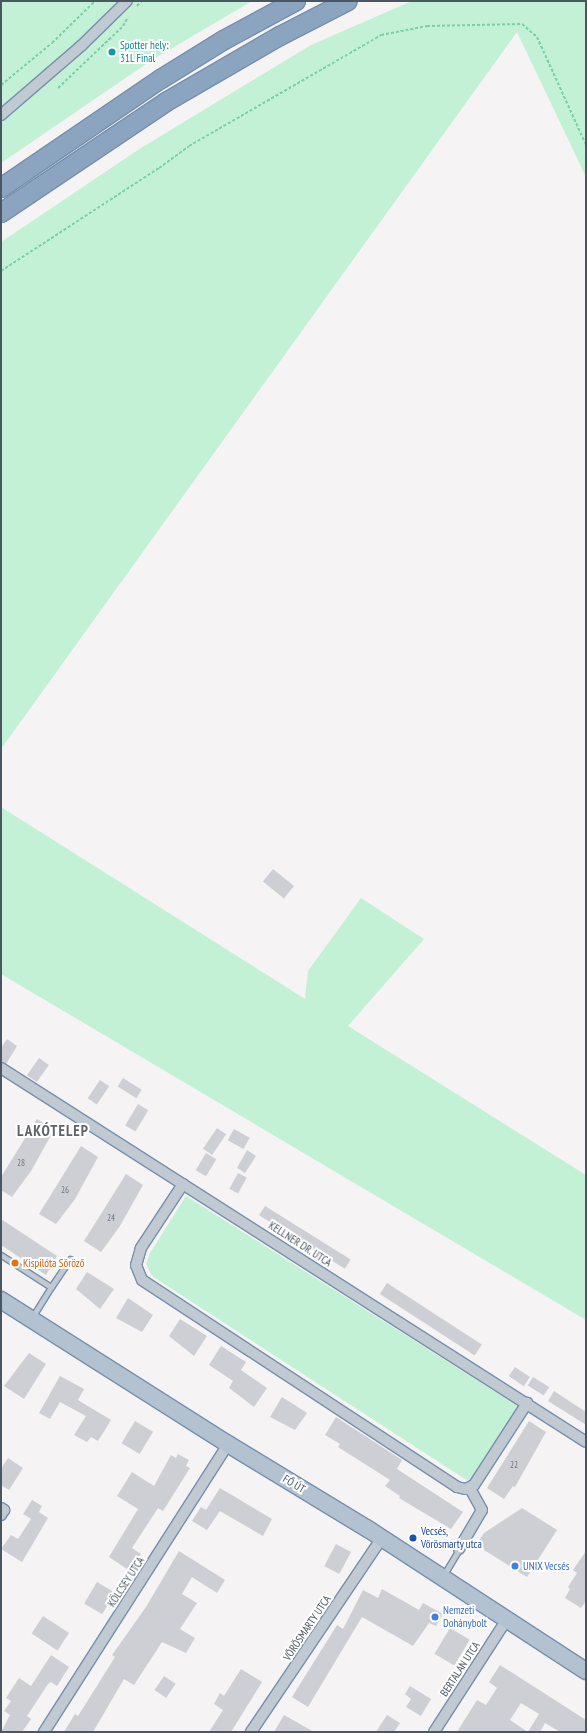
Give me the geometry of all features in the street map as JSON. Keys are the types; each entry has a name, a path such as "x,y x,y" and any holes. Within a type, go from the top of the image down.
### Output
{"highway":[{"path":"1,188 161,79 224,40 296,1"},
{"path":"1,213 166,102 280,36 348,1"}],"main road":[{"name":"FŐ ÚT","path":"1,1300 228,1444 443,1576 586,1670"}],"street":[{"path":"1,115 81,46 126,1"},
{"name":"KELLNER DR. UTCA","path":"1,1068 586,1442"},
{"path":"183,1184 141,1248 136,1265 142,1280 457,1487 470,1488 474,1485 527,1403"},
{"name":"KÖLCSEY UTCA","path":"44,1732 228,1444"},
{"path":"459,1549 482,1510 470,1488"},
{"name":"VÖRÖSMARTY UTCA","path":"251,1732 382,1538"},
{"name":"BERTALAN UTCA","path":"434,1732 507,1619"}],"lane":[{"path":"1,1254 51,1287"},
{"path":"31,1319 70,1259"},
{"path":"443,1576 459,1549"}],"path":[{"path":"1,85 52,43 95,1"},
{"path":"58,88 123,26 142,1"},
{"path":"1,271 159,168 189,146 381,35 427,26 522,24 537,37 586,145"}],"green space":[{"path":"2,1 252,1 152,60 1,163"},
{"path":"412,1 586,1 586,177 517,32 1,749 1,242 141,148 311,45"},
{"path":"1,807 305,999 308,971 361,898 424,939 348,1026 586,1175 586,1320 1,974"},
{"path":"186,1196 519,1407 475,1477 468,1481 152,1276 146,1264 150,1253"}],"building":[{"path":"273,869 294,886 284,898 263,881"},
{"path":"7,1039 17,1046 6,1064 1,1062 1,1048"},
{"path":"39,1058 49,1065 37,1082 27,1075"},
{"path":"123,1078 142,1090 136,1098 118,1086"},
{"path":"100,1080 109,1086 97,1104 88,1098"},
{"path":"138,1104 148,1110 135,1132 125,1125"},
{"path":"37,1119 54,1130 31,1171 12,1197 1,1190 1,1177"},
{"path":"217,1128 226,1134 212,1155 203,1149"},
{"path":"234,1129 250,1138 243,1149 228,1140"},
{"path":"81,1146 98,1157 75,1199 56,1224 39,1214"},
{"path":"247,1150 256,1156 245,1173 237,1168"},
{"path":"206,1153 216,1159 206,1176 196,1170"},
{"path":"238,1173 247,1178 238,1194 229,1189"},
{"path":"126,1174 143,1185 120,1226 101,1252 84,1241"},
{"path":"265,1206 351,1260 345,1269 259,1215"},
{"path":"1,1219 57,1256 46,1275 1,1245"},
{"path":"87,1272 114,1289 100,1309 76,1289"},
{"path":"387,1283 482,1345 475,1355 380,1294"},
{"path":"128,1298 153,1315 142,1332 116,1318"},
{"path":"180,1319 207,1336 194,1356 169,1336"},
{"path":"221,1346 246,1362 241,1370 267,1388 254,1407 229,1388 233,1381 209,1365"},
{"path":"29,1353 46,1364 24,1399 4,1386"},
{"path":"515,1367 530,1377 524,1386 509,1376"},
{"path":"60,1376 84,1389 78,1400 111,1420 98,1441 91,1437 87,1442 74,1435 86,1416 60,1402 50,1419 39,1413"},
{"path":"533,1377 549,1387 544,1396 528,1385"},
{"path":"554,1391 586,1412 586,1425 548,1401"},
{"path":"282,1397 307,1413 295,1430 270,1417"},
{"path":"336,1417 402,1460 397,1469 463,1512 451,1529 399,1498 400,1496 385,1486 390,1480 338,1447 340,1444 325,1435"},
{"path":"135,1421 153,1432 140,1454 122,1443"},
{"path":"529,1421 546,1432 515,1487 513,1486 504,1499 487,1488"},
{"path":"178,1454 189,1460 186,1466 190,1468 163,1511 158,1508 132,1548 141,1554 130,1571 109,1557 138,1509 117,1496 132,1472 154,1486 171,1455 176,1458"},
{"path":"8,1458 23,1468 9,1490 1,1485 1,1469"},
{"path":"220,1488 272,1519 263,1536 220,1511 207,1530 192,1521 201,1507 206,1510"},
{"path":"32,1500 42,1506 39,1512 48,1518 22,1562 1,1549 11,1535 18,1539 31,1519 23,1514"},
{"path":"522,1508 557,1530 527,1577 476,1545 484,1533"},
{"path":"336,1544 351,1552 339,1574 324,1566"},
{"path":"179,1551 225,1580 217,1593 192,1577 182,1594 197,1603 180,1629 195,1638 186,1653 162,1642 134,1685 124,1679 93,1732 64,1732 75,1714 78,1716 115,1657 112,1655 146,1607"},
{"path":"586,1551 586,1601 581,1608 565,1598 570,1589 568,1587 577,1573 573,1570"},
{"path":"97,1582 115,1593 102,1614 84,1603"},
{"path":"382,1589 419,1610 423,1603 443,1614 436,1626 429,1623 413,1646 362,1617 308,1707 292,1697 337,1625 343,1629 363,1590 378,1598"},
{"path":"43,1616 69,1633 58,1650 32,1634"},
{"path":"450,1628 470,1640 454,1666 435,1654"},
{"path":"51,1655 69,1667 57,1686 51,1682 48,1684 27,1716 31,1719 22,1732 1,1732 10,1715 4,1711 11,1701 6,1698 19,1678 31,1686"},
{"path":"500,1665 586,1720 586,1732 560,1732 545,1723 540,1732 528,1732 457,1732 477,1700 486,1705 497,1688 489,1682","holes":["521,1703 539,1714 528,1732 510,1720"]},
{"path":"241,1669 262,1682 231,1732 209,1732 223,1710 214,1704 220,1693 224,1696"},
{"path":"164,1676 176,1684 166,1698 154,1690"},
{"path":"410,1686 431,1699 421,1716 406,1707 411,1699 405,1694"},
{"path":"284,1715 314,1732 274,1732"},
{"path":"387,1715 400,1723 394,1732 376,1732"}],"place":[{"name":"Spotter hely: 31L Final","path":"112,52"},
{"name":"Kispilóta Söröző","path":"15,1263"},
{"name":"Vecsés, Vörösmarty utca","path":"413,1538"},
{"name":"UNIX Vecsés","path":"515,1566"},
{"name":"Nemzeti Dohánybolt","path":"435,1617"}],"district":[{"name":"LAKÓTELEP","path":"53,1131"}]}
